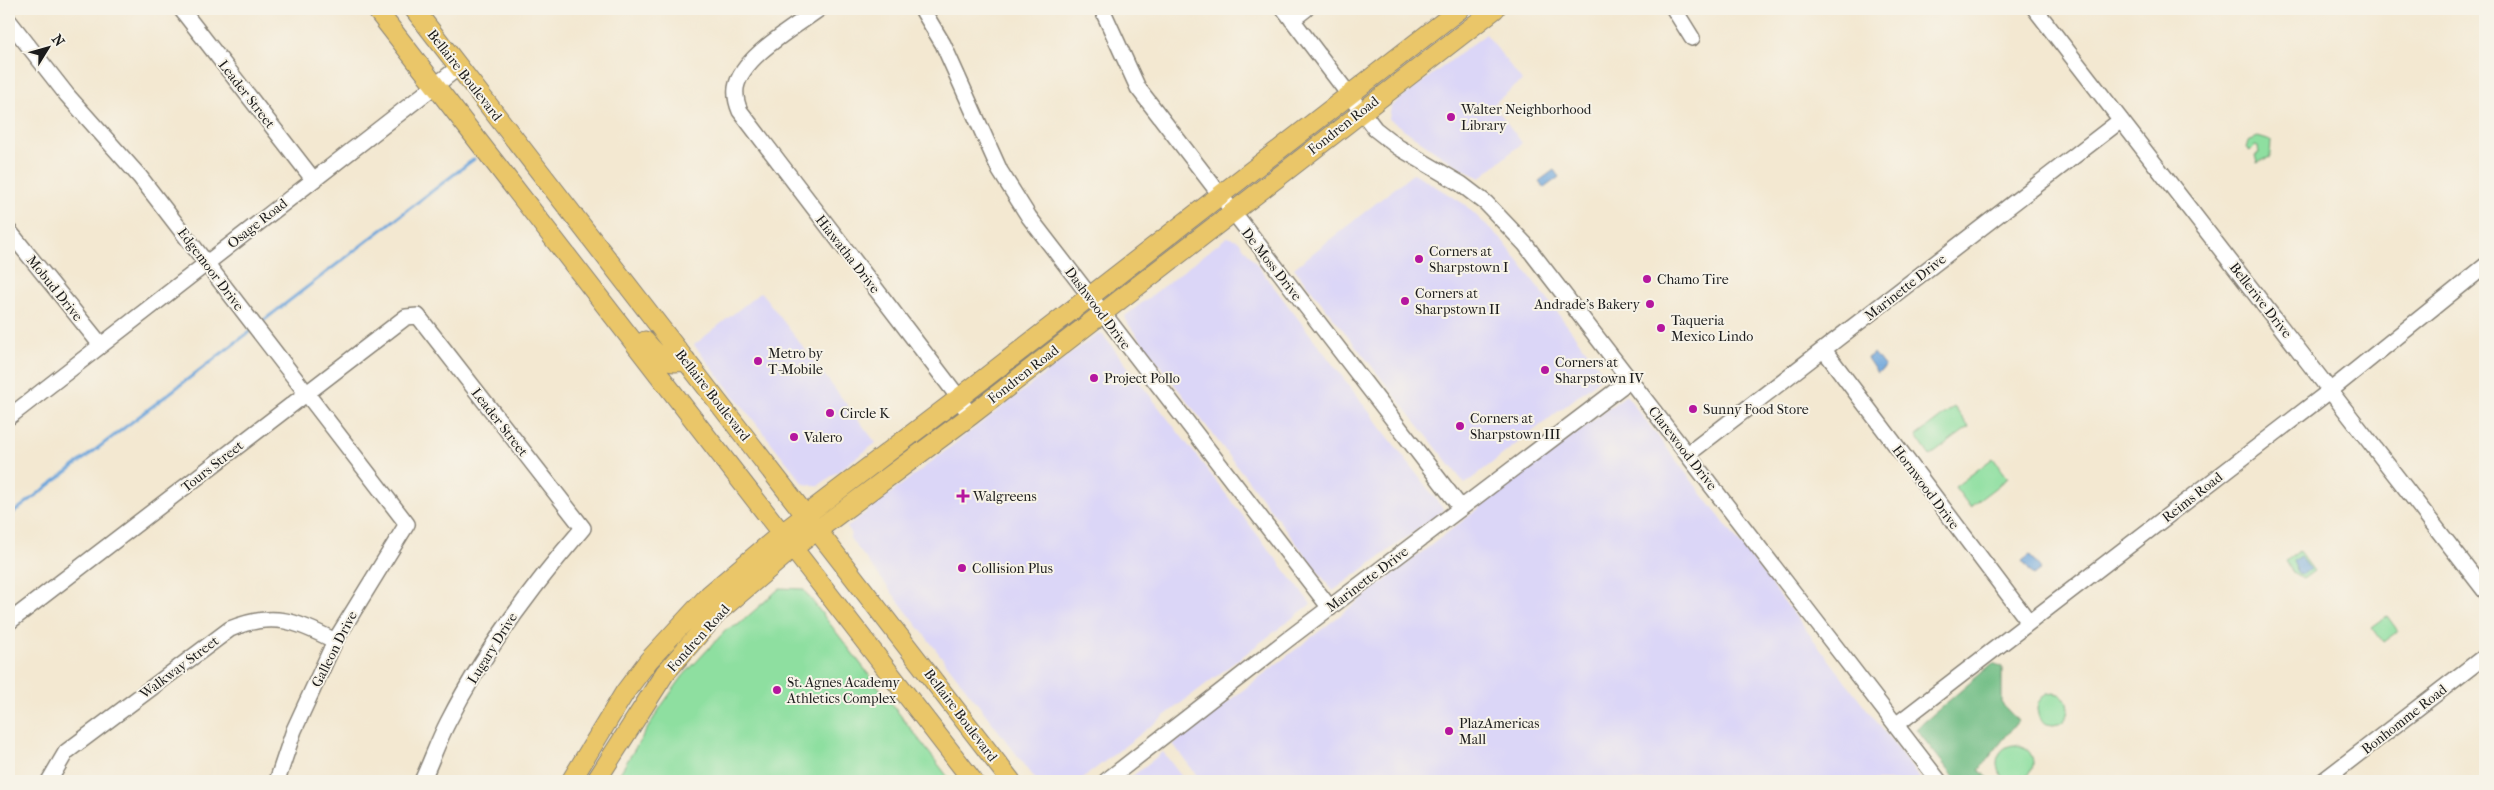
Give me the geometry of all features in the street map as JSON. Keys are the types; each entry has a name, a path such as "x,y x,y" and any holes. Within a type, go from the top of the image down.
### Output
{"main road":[{"path":"376,9 973,781"},
{"name":"Bellaire Boulevard","path":"414,9 1012,781"},
{"name":"Fondren Road","path":"596,781 666,673 718,612 792,549 812,522 959,398 1220,196 1347,94 1460,9"},
{"name":"Fondren Road","path":"571,781 625,692 649,660 709,595 781,534 812,522 970,416 1360,111 1495,9"},
{"path":"538,219 562,200"},
{"path":"603,304 626,319 658,356 676,363 686,360"},
{"path":"649,660 666,673"},
{"path":"958,763 984,781"}],"street":[{"name":"Leader Street","path":"181,9 313,179"},
{"name":"Hiawatha Drive","path":"819,9 752,59 744,70 736,89 736,101 746,120 959,398 970,416"},
{"name":"Dashwood Drive","path":"922,9 943,44 988,146 1013,193 1090,297 1330,608"},
{"name":"De Moss Drive","path":"1102,9 1138,88 1461,508"},
{"path":"1288,14 1306,9"},
{"path":"1674,9 1692,38"},
{"name":"Bellerive Drive","path":"2036,9 2485,591"},
{"name":"Clarewood Drive","path":"1288,14 1375,129 1398,147 1461,184 1486,202 1525,244 1938,781"},
{"name":"Edgemoor Drive","path":"9,21 67,95 140,177 406,524"},
{"name":"Osage Road","path":"9,417 459,67"},
{"name":"Marinette Drive","path":"1688,454 2121,120"},
{"name":"Mobud Drive","path":"9,231 101,345"},
{"name":"Reims Road","path":"1896,725 2331,390 2485,266"},
{"name":"Leader Street","path":"418,316 583,528"},
{"name":"Tours Street","path":"9,622 406,317 418,316"},
{"name":"Hornwood Drive","path":"1824,350 2029,622"},
{"name":"Marinette Drive","path":"1106,781 1630,380"},
{"name":"Galleon Drive","path":"277,781 294,730 336,641 406,524"},
{"name":"Lugary Drive","path":"422,781 448,722 487,654 533,588 583,528"},
{"name":"Walkway Street","path":"49,781 66,752 230,629 249,621 266,619 285,620 302,624 336,641"},
{"name":"Bonhomme Road","path":"2323,781 2485,656"}],"shaded area":[{"path":"1486,34 1522,81 1493,104 1522,143 1480,178 1448,160 1389,119 1391,106"},
{"path":"1414,173 1464,204 1503,241 1605,375 1465,484 1294,268"},
{"path":"1227,237 1238,240 1444,510 1333,591 1125,320 1125,316"},
{"path":"761,292 876,443 818,486 804,484 694,345"},
{"path":"1098,333 1103,335 1311,604 1079,781 1037,781 850,538 851,532 847,527"},
{"name":"PlazAmericas Mall","path":"1626,395 1922,781 1201,781 1173,744"},
{"path":"1163,752 1185,781 1126,781"}],"green space":[{"path":"2258,137 2271,141 2270,157 2257,163 2255,155 2259,153 2258,147 2255,146 2250,151 2246,148 2248,141"},
{"path":"1954,407 1969,427 1930,456 1916,436"},
{"path":"1993,458 2008,478 1970,507 1955,487"},
{"path":"2299,551 2314,571 2303,579 2293,573 2286,561"},
{"name":"St. Agnes Academy Athletics Complex","path":"780,588 803,589 951,781 615,781 662,705 683,676 727,629 738,625"},
{"path":"2387,616 2398,631 2383,642 2372,627"},
{"path":"1993,663 2002,667 2002,704 2018,721 1979,770 1992,781 1957,781 1916,729"},
{"path":"2053,693 2059,694 2064,698 2068,703 2068,715 2064,720 2059,724 2053,725 2047,724 2042,720 2038,715 2037,709 2038,703 2042,698 2047,694"},
{"path":"2015,745 2022,746 2028,750 2032,756 2032,770 2028,776 2022,780 2015,781 2008,780 2002,776 1998,770 1997,763 1998,756 2002,750 2008,746"}],"water":[{"path":"1554,170 1559,177 1544,188 1539,181"},
{"path":"1874,353 1885,367 1877,373 1867,358"},
{"path":"2030,555 2041,569 2033,575 2022,561"},
{"path":"2300,556 2310,569 2303,574 2298,573 2293,561"}],"waterway":[{"path":"259,324 474,159"},
{"path":"9,516 252,330"}],"place":[{"name":"Walter Neighborhood Library","path":"1451,117"},
{"name":"Corners at Sharpstown I","path":"1419,259"},
{"name":"Chamo Tire","path":"1647,279"},
{"name":"Corners at Sharpstown II","path":"1405,301"},
{"name":"Andrade's Bakery","path":"1650,304"},
{"name":"Taqueria Mexico Lindo","path":"1661,328"},
{"name":"Metro by T-Mobile","path":"758,361"},
{"name":"Corners at Sharpstown IV","path":"1545,370"},
{"name":"Project Pollo","path":"1094,378"},
{"name":"Sunny Food Store","path":"1693,409"},
{"name":"Circle K","path":"830,413"},
{"name":"Corners at Sharpstown III","path":"1460,426"},
{"name":"Valero","path":"794,437"},
{"name":"Walgreens","path":"963,496"},
{"name":"Collision Plus","path":"962,568"},
{"name":"St. Agnes Academy Athletics Complex","path":"777,690"},
{"name":"PlazAmericas Mall","path":"1449,731"}]}
